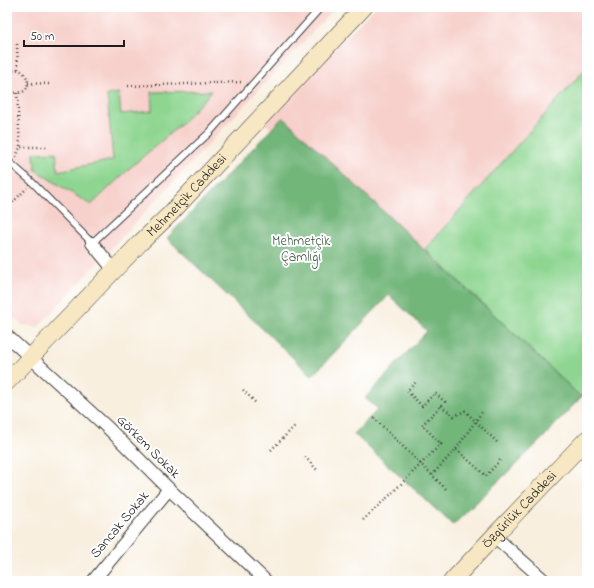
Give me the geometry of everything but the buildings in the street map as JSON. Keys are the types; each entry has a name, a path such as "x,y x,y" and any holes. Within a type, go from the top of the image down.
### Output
{"street":[{"name":"Mehmetçik Caddesi","path":"7,382 139,244 169,215 364,7"},
{"path":"92,243 114,270"},
{"name":"Görkem Sokak","path":"7,336 108,428 169,489 266,581"},
{"name":"Özgürlük Caddesi","path":"452,581 587,439"},
{"name":"Sancak Sokak","path":"93,581 169,489"},
{"path":"494,536 545,581"}],"lane":[{"path":"7,160 32,182 92,243 210,132 321,7"}],"path":[{"path":"17,44 18,70"},
{"path":"7,76 10,72 18,70 27,76 28,83 24,90 17,93 10,91 7,87"},
{"path":"128,86 254,82"},
{"path":"28,83 49,84"},
{"path":"12,164 20,147 17,93"},
{"path":"20,147 49,147"},
{"path":"7,208 32,182"},
{"path":"364,520 441,444 422,425 445,402 435,393 422,406 407,391 416,382"},
{"path":"243,390 256,403"},
{"path":"441,406 454,416 465,411 498,443"},
{"path":"432,475 456,449 482,412"},
{"path":"374,418 446,489"},
{"path":"271,450 296,425"},
{"path":"456,449 486,476 502,458"},
{"path":"305,457 318,470"}],"shaded area":[{"path":"7,7 336,7 38,327 22,325 7,310"},
{"path":"375,7 587,7 587,67 425,249 264,123"}],"green space":[{"path":"587,67 587,390 581,397 425,249"},
{"path":"212,91 180,125 131,167 91,205 35,170 34,153 56,152 58,171 113,160 107,95 119,93 121,114 152,111 151,92"},
{"name":"Mehmetçik Çamlığı","path":"283,117 581,397 541,440 453,525 354,434 378,409 365,398 427,331 389,295 312,376 167,238"}]}
